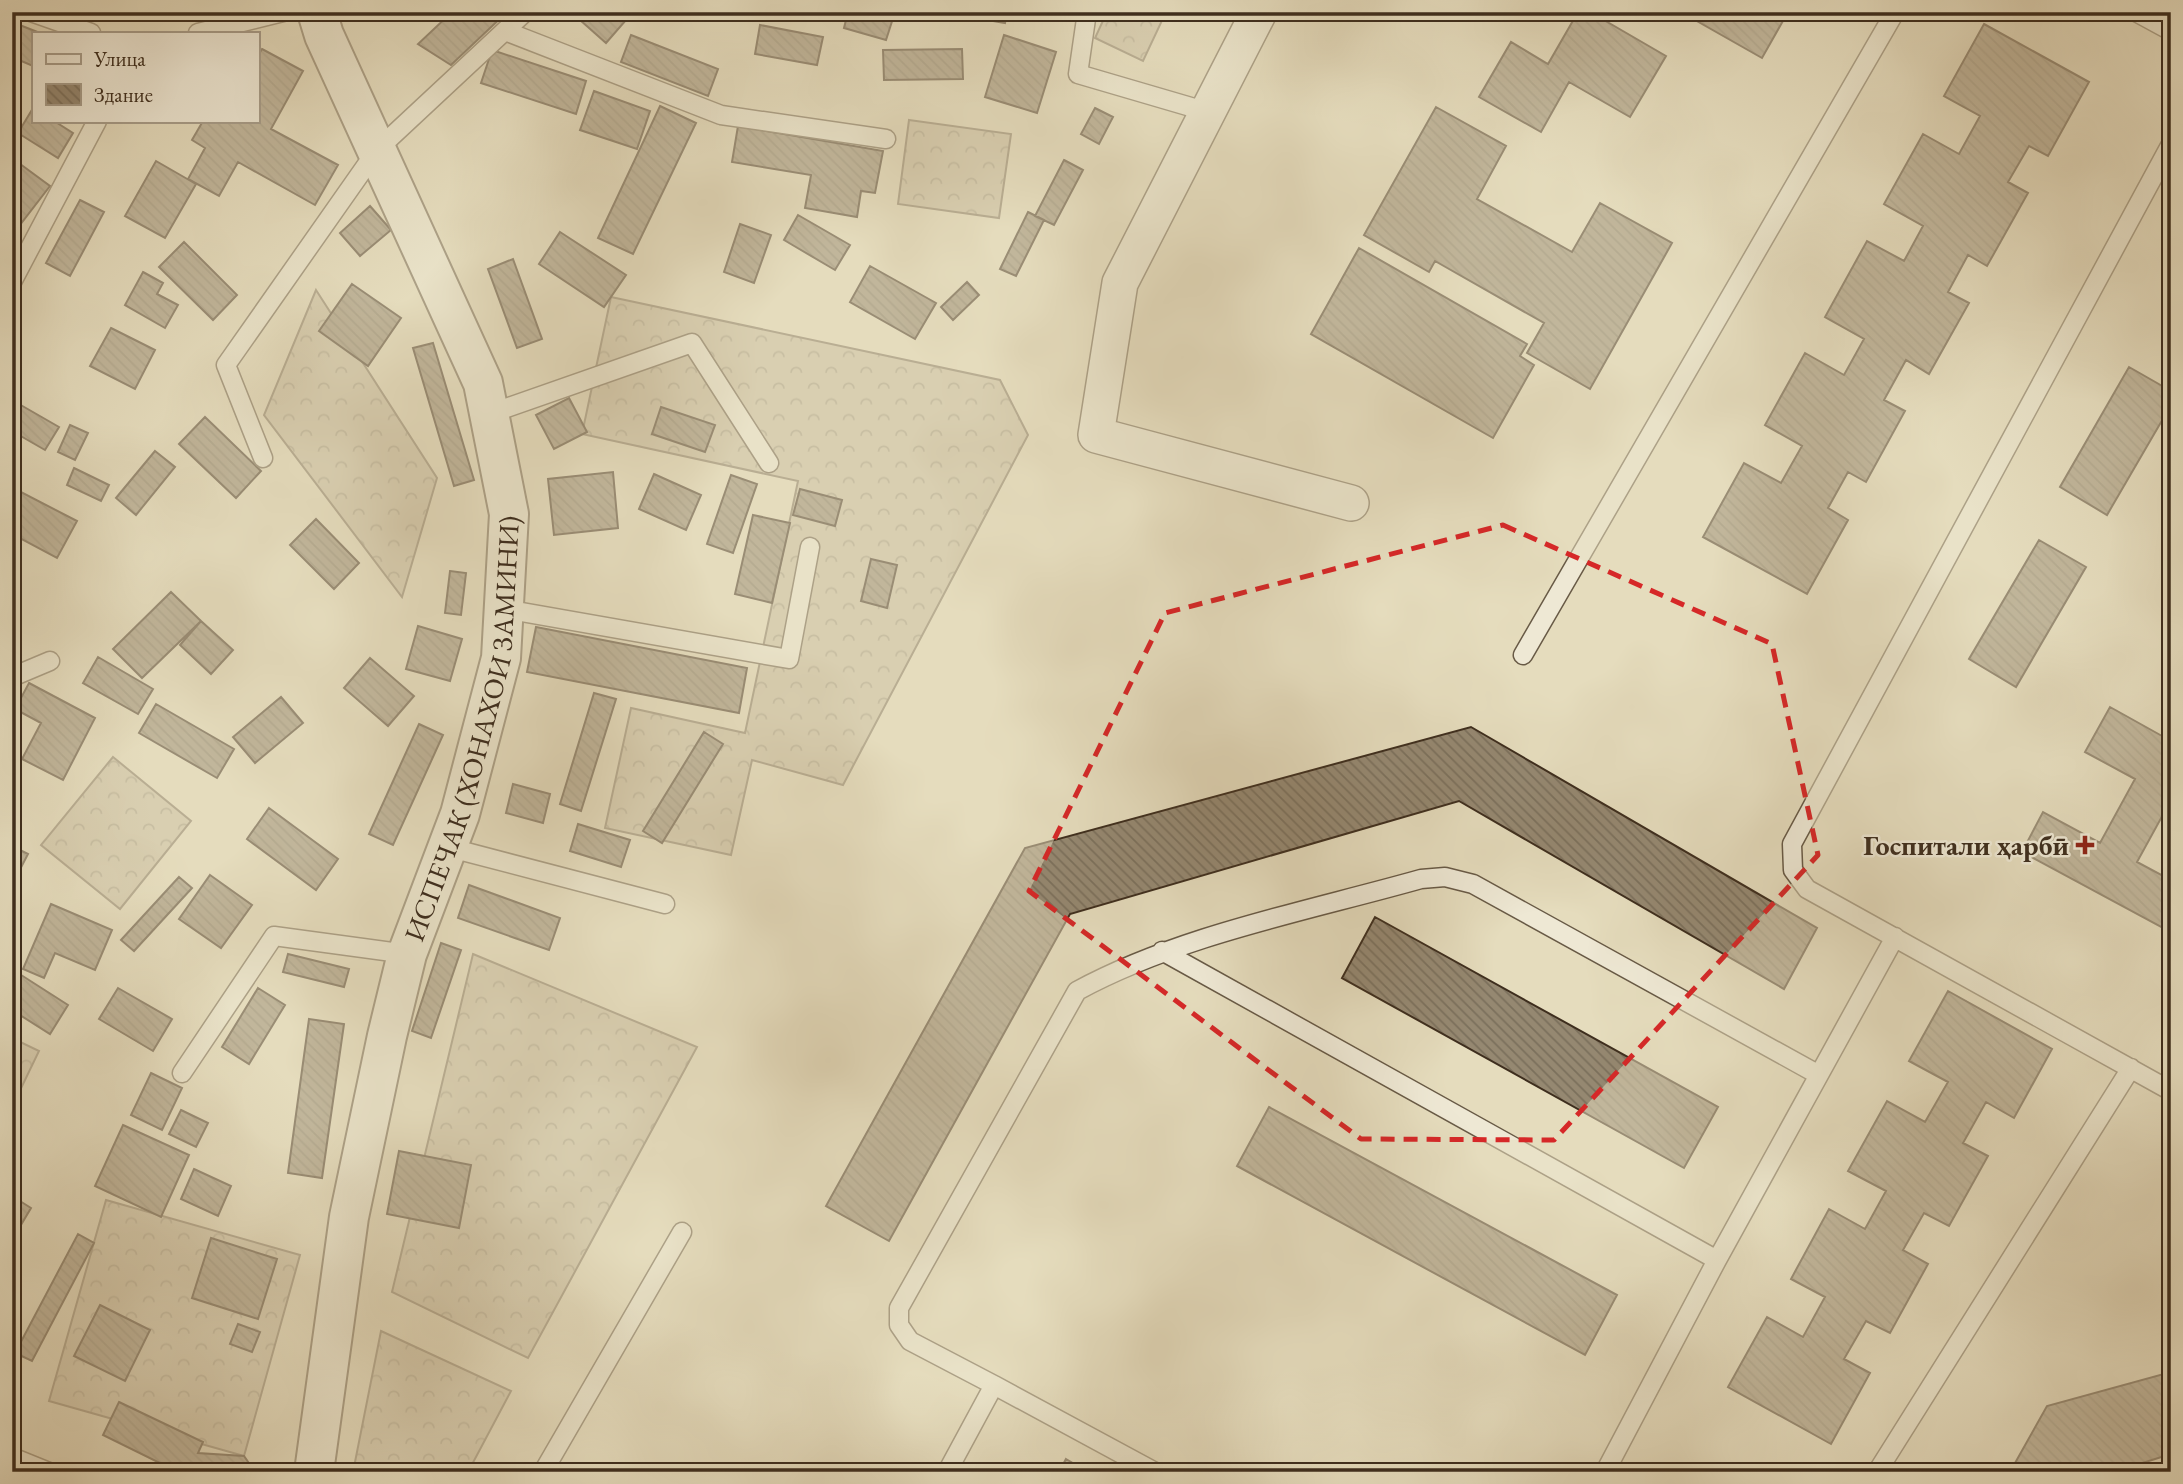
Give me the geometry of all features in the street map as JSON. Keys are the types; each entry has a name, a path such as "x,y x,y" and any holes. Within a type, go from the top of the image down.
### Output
{"street":[{"name":"ИСПЕЧАК (ХОНАХОИ ЗАМИНИ)","path":"314,1472 349,1217 407,954 460,814 501,658 509,514 483,383 324,35 317,12"},
{"path":"1259,12 1120,283 1097,435 1351,503"}],"lane":[{"path":"31,12 88,32"},
{"path":"202,32 282,12"},
{"path":"263,458 226,365 377,150 525,12"},
{"path":"1087,12 1078,74 1208,112"},
{"path":"1523,654 1895,12"},
{"path":"2136,12 2171,31"},
{"path":"505,31 721,115 886,139"},
{"path":"12,282 96,122"},
{"path":"2171,144 1792,844 1793,870 1807,889 2171,1091"},
{"path":"489,414 692,343 769,463"},
{"path":"504,609 789,659 810,547"},
{"path":"12,677 50,661"},
{"path":"447,847 665,904"},
{"path":"1155,1472 910,1341 900,1325 899,1308 1077,991 1114,971 1162,951 1421,879 1445,877 1473,884 1819,1075"},
{"path":"182,1073 274,936 407,954"},
{"path":"1605,1472 1717,1260 1895,937"},
{"path":"1162,951 1717,1260"},
{"path":"1877,1472 2132,1068"},
{"path":"543,1472 682,1232"},
{"path":"947,1472 993,1385"},
{"path":"12,1457 49,1472"}],"highlighted area":[{"path":"1503,525 1772,644 1818,855 1554,1140 1361,1139 1029,891 1165,613"}],"green space":[{"path":"1107,12 1166,12 1143,61 1095,38"},
{"path":"909,120 1011,134 999,218 898,204"},
{"path":"316,290 437,478 402,597 264,415"},
{"path":"611,297 1000,380 1028,435 843,785 752,760 731,855 605,828 631,708 745,733 798,481 582,434"},
{"path":"113,757 191,821 120,909 41,845"},
{"path":"473,954 697,1047 528,1358 392,1292"},
{"path":"12,1038 39,1051 12,1107"},
{"path":"106,1200 300,1255 244,1456 49,1401"},
{"path":"381,1331 511,1391 468,1472 353,1472"}],"building":[{"path":"114,12 139,12 136,20"},
{"path":"452,12 507,12 451,65 418,44"},
{"path":"571,12 633,12 606,43"},
{"path":"736,12 751,12 748,19"},
{"path":"848,12 895,12 886,40 844,28"},
{"path":"971,12 1007,12 1005,23 970,17"},
{"path":"1578,12 1590,12 1666,56 1630,117 1569,82 1541,132 1479,97 1511,42 1548,64"},
{"path":"1681,12 1788,12 1762,58"},
{"path":"12,22 37,32 32,32 32,66 12,57"},
{"path":"1984,24 2089,82 2048,156 2029,146 2008,182 2028,193 1987,266 1968,255 1948,292 1969,303 1929,374 1906,360 1884,400 1905,411 1866,482 1848,472 1828,508 1848,520 1807,594 1703,537 1744,463 1781,483 1802,446 1765,425 1805,353 1844,375 1864,339 1825,317 1867,241 1904,261 1923,226 1884,204 1923,134 1959,154 1980,116 1944,96"},
{"path":"760,25 823,37 817,65 755,54"},
{"path":"631,35 718,69 708,96 621,62"},
{"path":"1004,35 1056,52 1037,113 985,97"},
{"path":"262,49 303,71 271,129 338,165 315,205 238,162 219,196 188,179 205,148 192,140 202,122 259,122 259,54"},
{"path":"962,49 963,79 884,80 883,50"},
{"path":"492,50 586,81 576,114 481,83"},
{"path":"594,91 650,111 637,149 580,130"},
{"path":"660,106 696,123 633,254 598,238"},
{"path":"1436,107 1506,146 1477,199 1572,252 1600,203 1672,243 1590,389 1527,353 1544,323 1435,261 1429,272 1364,235"},
{"path":"1095,108 1113,117 1099,144 1081,134"},
{"path":"32,110 32,122 56,122 73,133 58,158 18,133"},
{"path":"738,126 883,151 875,193 861,191 857,217 805,208 811,175 732,162"},
{"path":"12,158 50,186 16,230 12,227"},
{"path":"1064,160 1083,170 1054,225 1035,216"},
{"path":"156,161 196,184 165,238 125,216"},
{"path":"80,200 104,212 70,276 46,263"},
{"path":"370,206 391,230 360,256 340,233"},
{"path":"1028,212 1044,220 1016,276 1000,269"},
{"path":"798,215 850,245 835,270 784,240"},
{"path":"740,224 771,235 754,283 724,272"},
{"path":"560,232 626,275 604,307 539,264"},
{"path":"184,242 237,295 213,320 159,267"},
{"path":"1359,248 1527,344 1520,356 1534,365 1493,438 1311,334"},
{"path":"513,259 542,339 517,348 488,269"},
{"path":"870,266 936,303 915,339 850,302"},
{"path":"143,272 163,283 157,294 178,305 165,328 125,305"},
{"path":"967,282 979,295 953,320 941,307"},
{"path":"352,284 401,318 368,366 319,331"},
{"path":"111,328 155,350 135,389 90,366"},
{"path":"433,343 474,480 454,486 413,348"},
{"path":"2129,367 2171,391 2171,405 2107,515 2060,487"},
{"path":"569,398 587,432 554,449 536,415"},
{"path":"12,400 59,427 45,450 12,431"},
{"path":"661,407 715,425 705,452 652,434"},
{"path":"205,417 261,471 236,498 179,444"},
{"path":"70,425 88,433 75,460 58,452"},
{"path":"155,451 175,467 136,515 116,498"},
{"path":"74,468 109,485 101,501 67,485"},
{"path":"613,472 618,528 554,535 548,479"},
{"path":"654,474 701,495 686,530 639,509"},
{"path":"731,475 757,484 733,553 707,544"},
{"path":"15,489 77,521 57,558 12,534"},
{"path":"800,489 842,500 835,526 793,515"},
{"path":"753,515 790,523 772,603 735,594"},
{"path":"316,519 359,563 334,589 290,545"},
{"path":"2039,540 2086,567 2016,687 1969,659"},
{"path":"871,559 897,565 887,608 861,601"},
{"path":"450,571 466,573 461,615 445,613"},
{"path":"171,592 201,621 142,678 113,649"},
{"path":"201,621 233,650 211,674 180,645"},
{"path":"418,626 462,639 450,681 406,669"},
{"path":"536,627 747,668 739,713 527,672"},
{"path":"98,657 153,689 138,714 83,683"},
{"path":"370,658 414,696 388,726 344,688"},
{"path":"29,683 95,718 63,780 22,759 41,723 15,709"},
{"path":"594,693 616,699 581,811 560,804"},
{"path":"281,697 303,723 255,763 233,737"},
{"path":"156,704 234,749 217,778 139,733"},
{"path":"2110,707 2171,741 2171,800 2137,862 2171,880 2171,914 2163,928 2022,852 2043,812 2100,843 2135,779 2085,752"},
{"path":"419,724 443,735 393,845 369,834"},
{"path":"1471,727 1817,928 1784,989 1459,801 1070,914 889,1241 826,1206 1025,848"},
{"path":"704,732 723,744 662,843 643,831"},
{"path":"513,784 550,794 543,823 506,813"},
{"path":"269,808 338,859 316,890 247,839"},
{"path":"578,824 630,840 621,867 570,851"},
{"path":"12,846 28,854 12,885"},
{"path":"210,875 252,905 221,948 179,919"},
{"path":"179,877 192,888 134,951 121,940"},
{"path":"469,885 560,918 549,950 458,918"},
{"path":"51,904 112,930 95,970 55,953 44,978 23,969"},
{"path":"1375,917 1718,1107 1684,1168 1342,978"},
{"path":"441,943 461,950 431,1038 412,1031"},
{"path":"288,954 349,969 344,987 283,972"},
{"path":"18,973 68,1005 50,1034 12,1010 12,983"},
{"path":"118,988 172,1019 153,1051 99,1019"},
{"path":"258,988 285,1005 249,1064 222,1047"},
{"path":"1948,991 2052,1049 2014,1118 1986,1102 1963,1143 1988,1156 1949,1226 1924,1213 1903,1250 1928,1264 1890,1333 1866,1321 1844,1359 1870,1373 1831,1444 1728,1387 1767,1317 1803,1337 1825,1297 1791,1279 1829,1209 1865,1229 1886,1191 1848,1171 1887,1101 1925,1122 1948,1082 1909,1061"},
{"path":"309,1019 344,1024 322,1178 288,1173"},
{"path":"151,1073 182,1088 162,1130 131,1115"},
{"path":"1269,1107 1617,1295 1585,1355 1237,1166"},
{"path":"181,1110 208,1123 196,1147 169,1134"},
{"path":"123,1125 189,1155 161,1217 95,1186"},
{"path":"399,1151 471,1165 459,1228 387,1214"},
{"path":"194,1169 231,1186 218,1216 181,1199"},
{"path":"12,1196 31,1208 12,1240"},
{"path":"78,1234 94,1243 32,1361 15,1353"},
{"path":"211,1238 277,1259 258,1319 192,1298"},
{"path":"100,1305 150,1330 125,1381 74,1356"},
{"path":"238,1324 260,1332 252,1352 230,1344"},
{"path":"2171,1372 2171,1454 2114,1472 2010,1472 2047,1406"},
{"path":"119,1402 203,1442 198,1453 244,1456 255,1472 178,1472 103,1435"},
{"path":"1066,1459 1088,1472 1059,1472"}],"place":[{"name":"Госпитали ҳарбӣ","path":"2085,845"}]}
